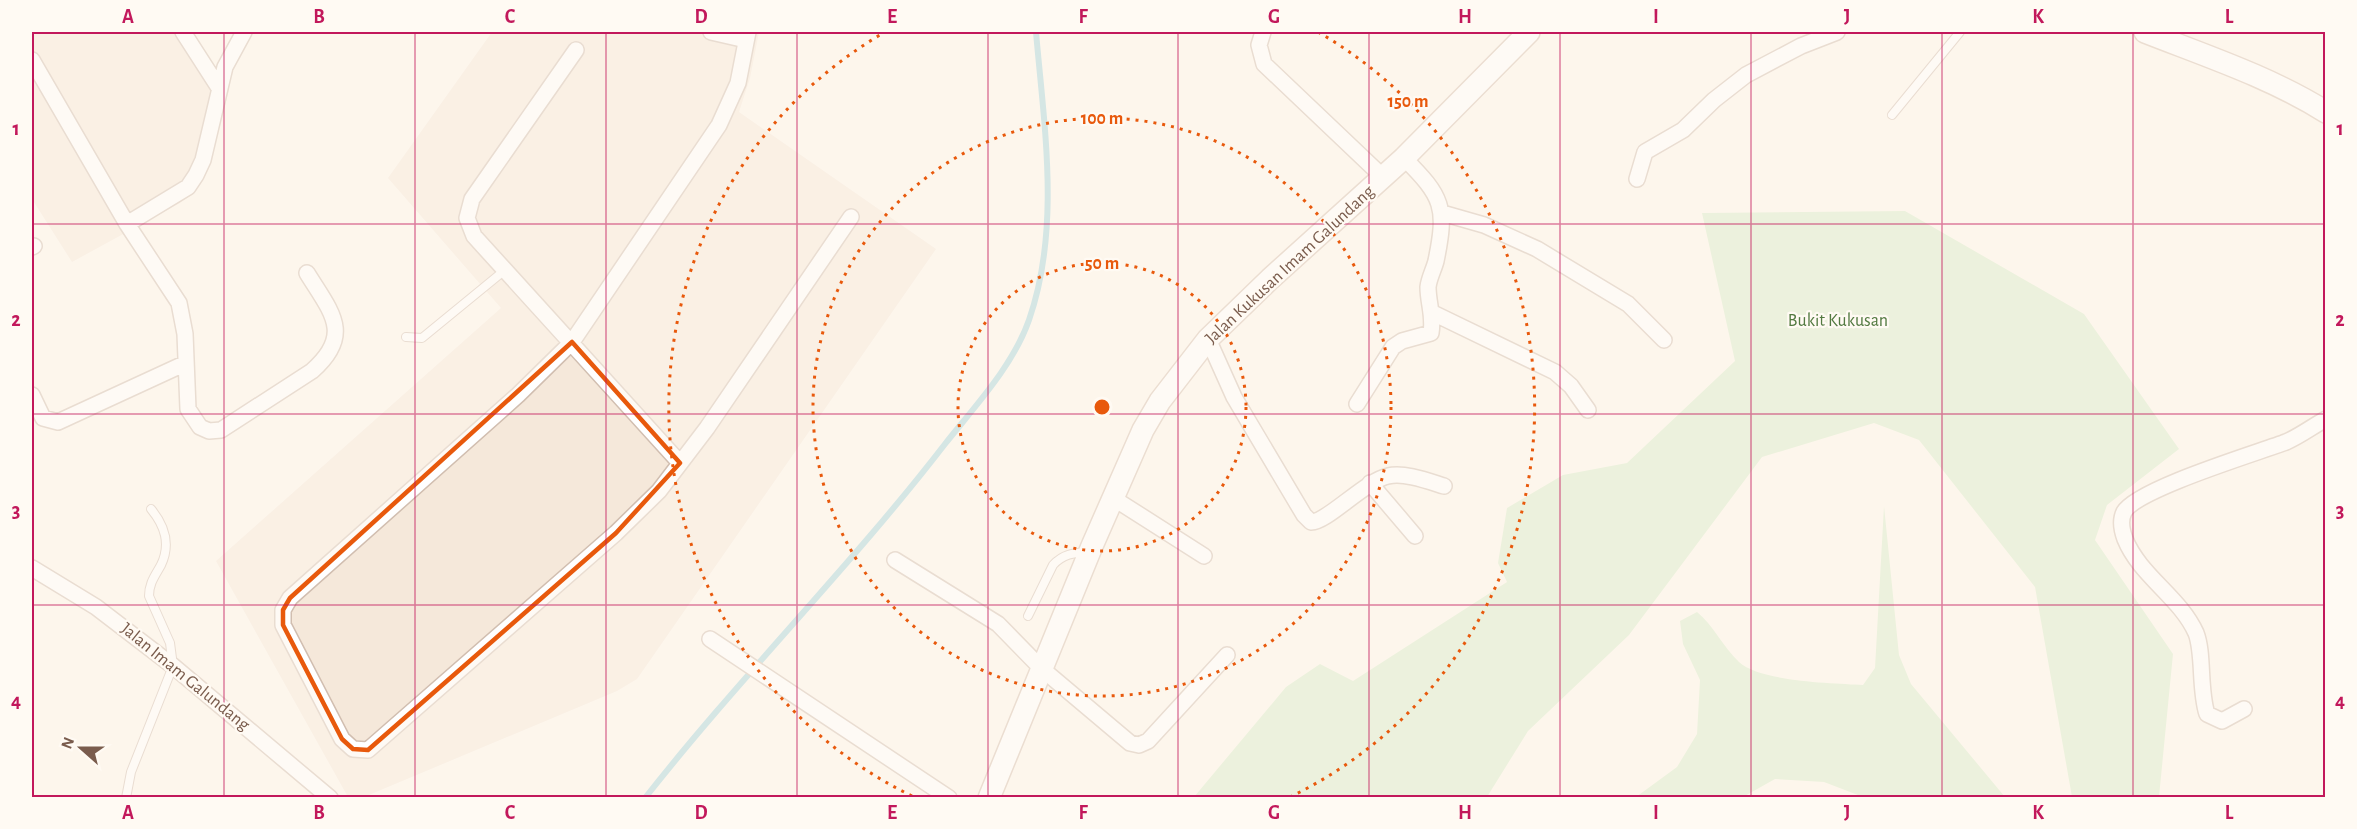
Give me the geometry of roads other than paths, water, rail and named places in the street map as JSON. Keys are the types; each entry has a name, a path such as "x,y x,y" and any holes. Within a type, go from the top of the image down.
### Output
{"street":[{"path":"183,32 219,88"},
{"path":"127,224 188,187 196,175 203,160 225,67 244,32"},
{"path":"711,32 747,36 738,83 719,125 572,342 518,395 290,598 283,610 283,625 342,739 353,749 368,750 616,533 659,491 851,217"},
{"path":"1263,32 1258,45 1264,64 1384,178"},
{"name":"Jalan Kukusan Imam Galundang","path":"989,798 1113,498 1143,430 1160,401 1208,339 1270,279 1384,178 1529,32"},
{"path":"1637,179 1645,152 1691,123 1729,88 1791,51 1837,32"},
{"path":"2145,32 2265,80 2302,97 2325,112"},
{"path":"576,50 472,199 467,218 474,236 681,462"},
{"path":"32,60 127,224 179,303 185,334 188,409 200,427 208,430 221,430 312,371 334,346 337,330 333,315 307,273"},
{"path":"1356,404 1393,347 1402,341 1431,333 1433,313 1428,289 1442,230 1442,213 1438,197 1404,158"},
{"path":"1442,213 1484,225 1537,249 1628,304 1664,340"},
{"path":"1433,313 1555,372 1571,386 1588,410"},
{"path":"1208,339 1234,397 1307,519 1315,522 1370,483 1390,475 1444,486"},
{"path":"32,395 43,418 58,422 186,363"},
{"path":"2244,709 2222,721 2207,714 2200,676 2197,636 2183,614 2128,547 2121,523 2125,512 2135,503 2198,471 2289,441 2325,419"},
{"path":"1370,483 1415,536"},
{"path":"1113,498 1204,556"},
{"path":"895,560 998,624 1041,668 1130,743 1139,745 1148,741 1227,656"},
{"name":"Jalan Imam Galundang","path":"32,568 96,607 173,666 330,798"},
{"path":"710,639 949,798"}],"lane":[{"path":"1892,115 1960,32"},
{"path":"406,336 422,338 506,270"},
{"path":"126,798 131,772 173,666 170,643 150,596 149,588 162,564 167,542 163,524 151,509"},
{"path":"1028,616 1053,565 1059,558 1070,553 1090,552"}],"waterway":[{"path":"645,798 719,708 909,489 992,385 1022,337 1039,285 1045,249 1047,213 1046,140 1036,32"}],"park label":[{"name":"Bukit Kukusan","path":"1838,321"}]}
